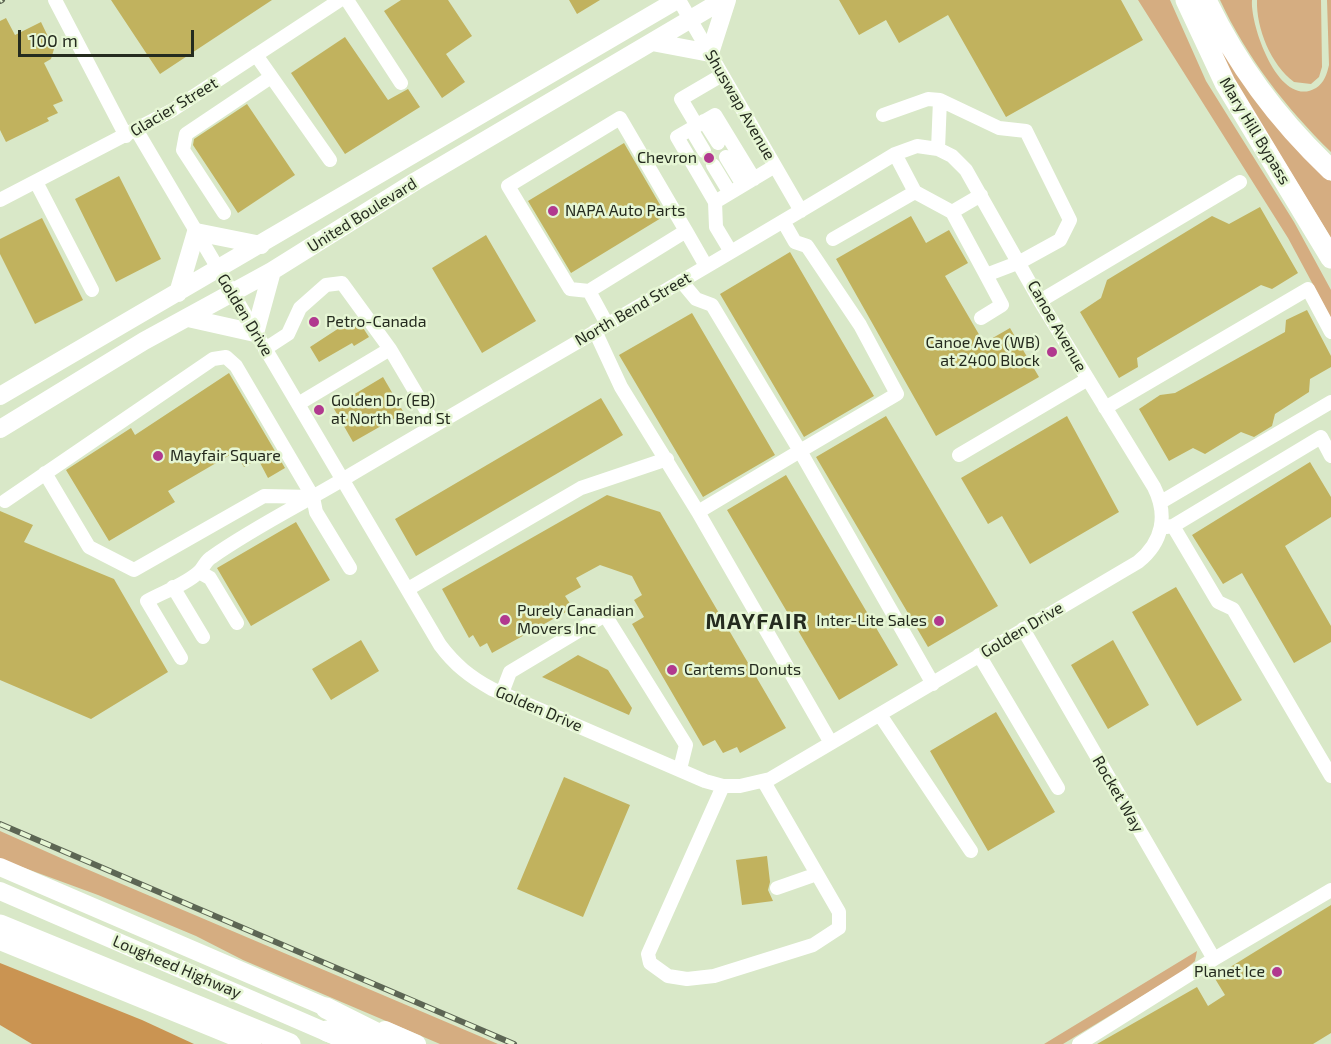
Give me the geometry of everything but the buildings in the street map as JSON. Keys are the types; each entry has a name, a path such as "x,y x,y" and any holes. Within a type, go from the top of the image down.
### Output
{"highway":[{"name":"Mary Hill Bypass","path":"1186,0 1225,83 1331,258"},
{"name":"Mary Hill Bypass","path":"1206,0 1232,48 1257,86 1292,130 1331,170"},
{"path":"0,925 290,1044"},
{"path":"326,1008 398,1044"},
{"path":"327,1031 365,1044"}],"main road":[{"path":"642,22 650,0"},
{"name":"United Boulevard","path":"0,396 678,0"},
{"path":"652,42 710,53 725,0"},
{"name":"United Boulevard","path":"0,429 144,341 272,271 426,175 725,0"},
{"path":"178,293 196,231 261,245"},
{"path":"188,318 255,333 272,271"},
{"path":"0,867 326,1008 417,1044"},
{"name":"Lougheed Highway","path":"0,891 327,1031 352,1044"},
{"path":"0,941 252,1044"}],"street":[{"name":"Golden Drive","path":"55,0 131,133 196,231 454,663 476,680 502,693 723,786 764,782 1138,561 1153,548 1167,526"},
{"name":"Glacier Street","path":"0,200 131,133 340,0"},
{"path":"346,0 401,83"},
{"name":"Shuswap Avenue","path":"678,0 801,211"},
{"path":"256,55 330,160"},
{"path":"718,143 698,125 681,99 722,75"},
{"path":"224,213 183,150 186,134 271,77"},
{"path":"883,115 928,99 940,100 999,128 1026,131 1070,219 1060,240 1020,262 986,275"},
{"path":"932,148 940,100"},
{"path":"731,252 716,227 715,202 677,137 715,115 748,182"},
{"path":"686,231 589,291 570,289 508,186 620,118 686,231 706,266"},
{"path":"698,125 704,151"},
{"name":"North Bend Street","path":"181,658 147,601 199,572 209,558 895,154 911,147 932,148"},
{"name":"Canoe Avenue","path":"932,148 960,163 981,195 1040,301 1161,502"},
{"path":"895,154 915,192 952,212 1002,305 981,318"},
{"path":"726,157 748,182"},
{"path":"713,165 730,193"},
{"path":"715,202 775,166"},
{"path":"36,182 92,290"},
{"path":"1040,301 1240,182"},
{"path":"833,239 915,192"},
{"path":"952,212 981,195"},
{"path":"698,512 897,394 860,325 807,246 795,242 783,221"},
{"path":"681,281 696,299 712,305 800,451 933,684"},
{"path":"265,349 288,334 300,308 326,285 342,283 390,349 435,425"},
{"path":"1105,408 1308,289 1331,332"},
{"path":"589,291 621,387 667,459 831,743"},
{"path":"298,404 390,349"},
{"path":"5,501 213,359 226,357 236,366 313,497 316,512 350,568"},
{"path":"959,455 1088,379"},
{"path":"1331,402 1161,502 1167,526 1218,602 1233,609 1331,776"},
{"path":"1167,526 1321,437 1331,456"},
{"path":"408,589 581,488 667,459"},
{"path":"45,473 89,546 134,570 264,496 313,497"},
{"path":"199,572 210,578 237,623"},
{"path":"173,586 203,637"},
{"path":"502,693 510,672 605,615 686,745 680,769"},
{"name":"Rocket Way","path":"1023,629 1214,959"},
{"path":"979,655 1058,788"},
{"path":"880,715 971,851"},
{"path":"723,786 648,954 650,963 668,976 687,979 714,976 813,945 839,928 839,912 764,782"},
{"path":"777,888 818,874"},
{"path":"1079,1044 1214,959 1331,890"}],"shaded area":[{"path":"1138,0 1170,0 1206,81 1294,222 1331,290 1331,318 1288,238"},
{"path":"1196,0 1315,167 1331,181 1331,238 1229,71"},
{"path":"1220,0 1252,0 1256,27 1269,62 1290,87 1303,92 1319,86 1327,72 1329,65 1327,0 1331,0 1331,152 1298,118 1255,62"},
{"path":"1257,0 1321,0 1322,67 1319,77 1311,84 1294,82 1278,66 1262,34"},
{"path":"0,831 498,1044 440,1044 243,960 196,936 98,895 0,859"},
{"path":"1197,951 1195,961 1182,972 1063,1044 1044,1044"},
{"path":"0,963 142,1020 194,1044 32,1044 0,1025"}],"railway":[{"path":"0,824 514,1044"}],"place":[{"name":"Chevron","path":"709,158"},
{"name":"NAPA Auto Parts","path":"553,211"},
{"name":"Petro-Canada","path":"314,322"},
{"name":"Canoe Ave (WB) at 2400 Block","path":"1052,352"},
{"name":"Golden Dr (EB) at North Bend St","path":"319,410"},
{"name":"Mayfair Square","path":"158,456"},
{"name":"Purely Canadian Movers Inc","path":"505,620"},
{"name":"Inter-Lite Sales","path":"939,621"},
{"name":"Cartems Donuts","path":"672,670"},
{"name":"Planet Ice","path":"1277,972"}],"district":[{"name":"MAYFAIR","path":"757,622"}]}
